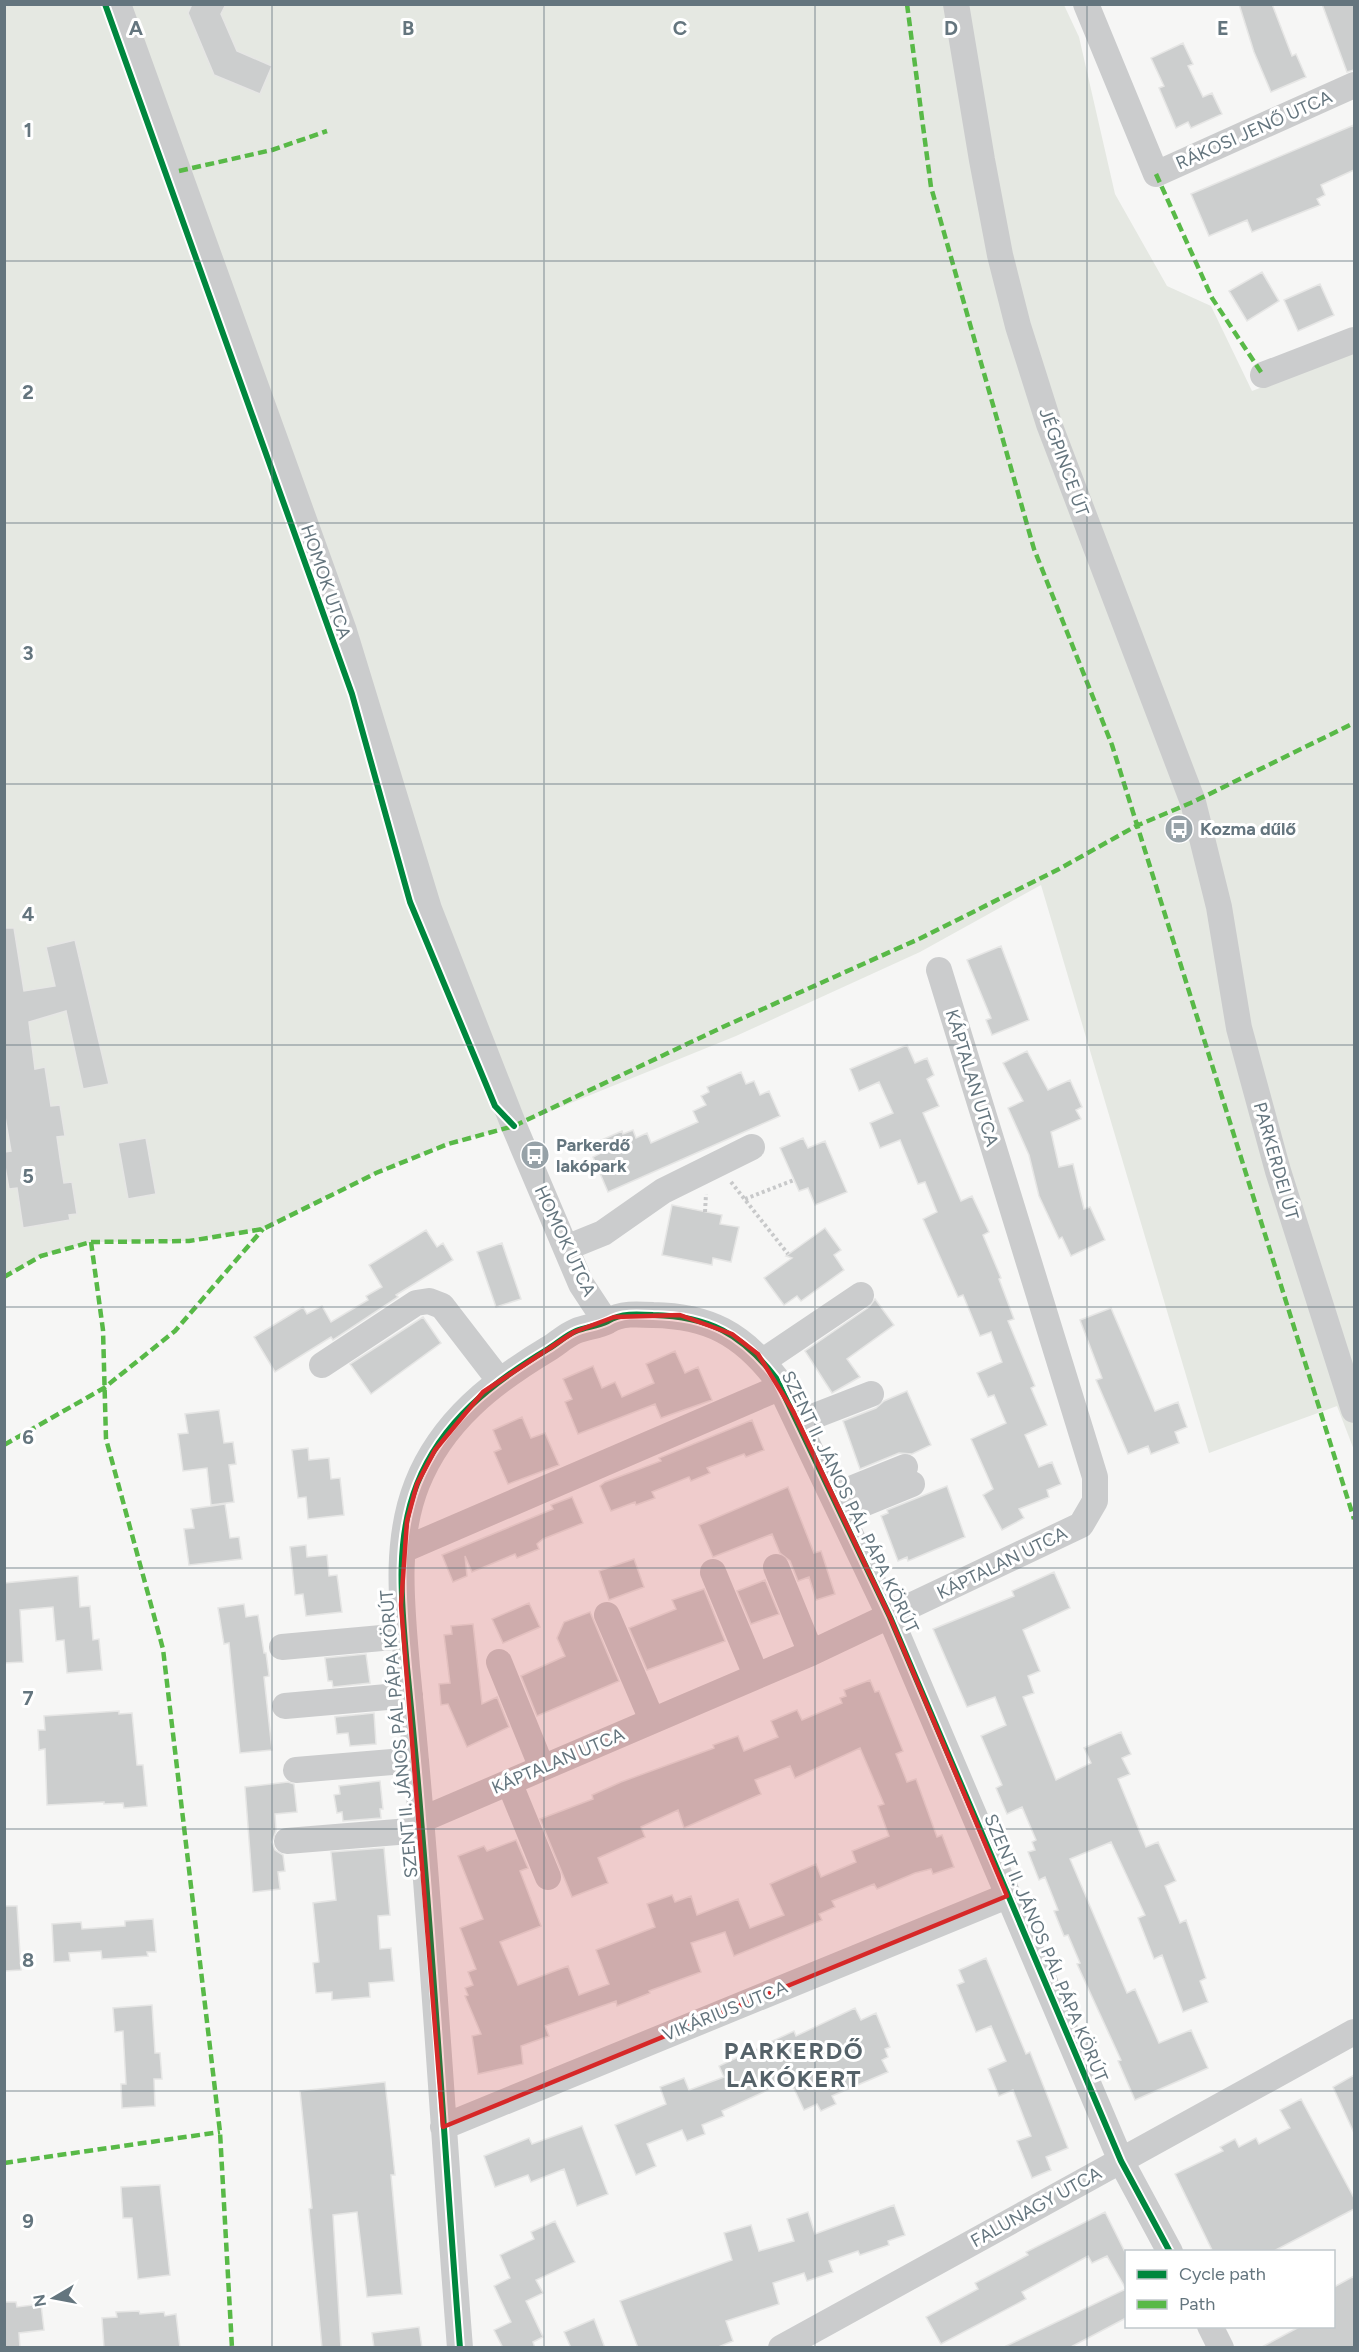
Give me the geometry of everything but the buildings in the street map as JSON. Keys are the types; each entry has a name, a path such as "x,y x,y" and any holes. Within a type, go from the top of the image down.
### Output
{"street":[{"name":"HOMOK UTCA","path":"118,4 344,631 429,909 514,1126 580,1284 606,1322"},
{"name":"JÉGPINCE ÚT","path":"956,4 982,160 1018,326 1049,424 1193,802 1219,907"},
{"name":"RÁKOSI JENŐ UTCA","path":"1086,4 1156,174 1354,85"},
{"path":"1263,375 1354,340"},
{"name":"PARKERDEI ÚT","path":"1219,907 1239,1028 1272,1149 1354,1410"},
{"name":"KÁPTALAN UTCA","path":"286,1841 421,1825 509,1782 811,1653 1081,1525 1095,1501 1095,1478 939,970"},
{"path":"566,1248 603,1233 663,1191 752,1147"},
{"path":"763,1361 861,1295"},
{"path":"322,1365 416,1304 429,1301 442,1305 499,1380"},
{"name":"SZENT II. JÁNOS PÁL PÁPA KÖRÚT","path":"459,2348 416,1760 401,1605 403,1550 417,1484 453,1423 483,1392 574,1332 606,1322 614,1317 635,1314 680,1315 707,1322 732,1334 763,1361 781,1387 890,1617 1121,2161 1169,2250"},
{"name":"SZENT II. JÁNOS PÁL PÁPA KÖRÚT","path":"403,1550 781,1387"},
{"path":"799,1422 871,1394"},
{"path":"837,1505 909,1475"},
{"path":"776,1567 811,1653"},
{"path":"713,1572 756,1675"},
{"path":"607,1615 652,1720"},
{"path":"282,1647 404,1636"},
{"path":"499,1662 542,1768"},
{"path":"285,1706 410,1695"},
{"path":"296,1770 416,1760"},
{"path":"509,1782 548,1877"},
{"name":"VIKÁRIUS UTCA","path":"443,2127 1008,1896"},
{"name":"FALUNAGY UTCA","path":"781,2348 1354,2032"},
{"path":"1211,2328 1221,2348"}],"path":[{"path":"717,1164 789,1254"},
{"path":"745,1199 794,1180"}],"highlighted area":[{"path":"680,1315 732,1334 758,1354 793,1411 890,1617 1007,1896 443,2127 401,1605 407,1521 417,1484 435,1450 483,1392 574,1332 614,1317"}],"shaded area":[{"path":"4,5 1064,5 1079,37 1115,194 1167,286 1211,306 1252,391 1354,352 1354,1450 1337,1406 1209,1453 1041,885 920,952 736,1036 514,1126 448,1144 376,1173 263,1229 189,1241 91,1242 41,1256 5,1277"}],"marked path":[{"path":"907,4 931,187 1034,549 1112,745 1354,1519"},
{"path":"179,171 272,150 327,131"},
{"path":"1156,174 1212,298 1263,375"},
{"path":"4,1277 41,1256 91,1242 189,1241 263,1229 376,1173 448,1144 514,1126 725,1026 921,938 1059,869 1136,826 1193,802 1354,723"},
{"path":"4,1445 104,1388 175,1331 263,1229"},
{"path":"91,1242 103,1330 106,1439 163,1649 220,2132 232,2348"},
{"path":"4,2163 220,2132"}],"cycle path":[{"path":"105,4 352,694 410,902 495,1106 514,1126"},
{"path":"460,2348 418,1781 403,1621 401,1575 405,1529 417,1484 428,1461 440,1441 471,1405 508,1375 569,1335 624,1315 673,1316 691,1319 723,1330 750,1350 776,1378 890,1617 1121,2161 1169,2250"}],"place":[{"name":"Kozma dűlő","path":"1179,829"},
{"name":"Parkerdő lakópark","path":"535,1155"}],"district":[{"name":"PARKERDŐ LAKÓKERT","path":"794,2064"}]}
